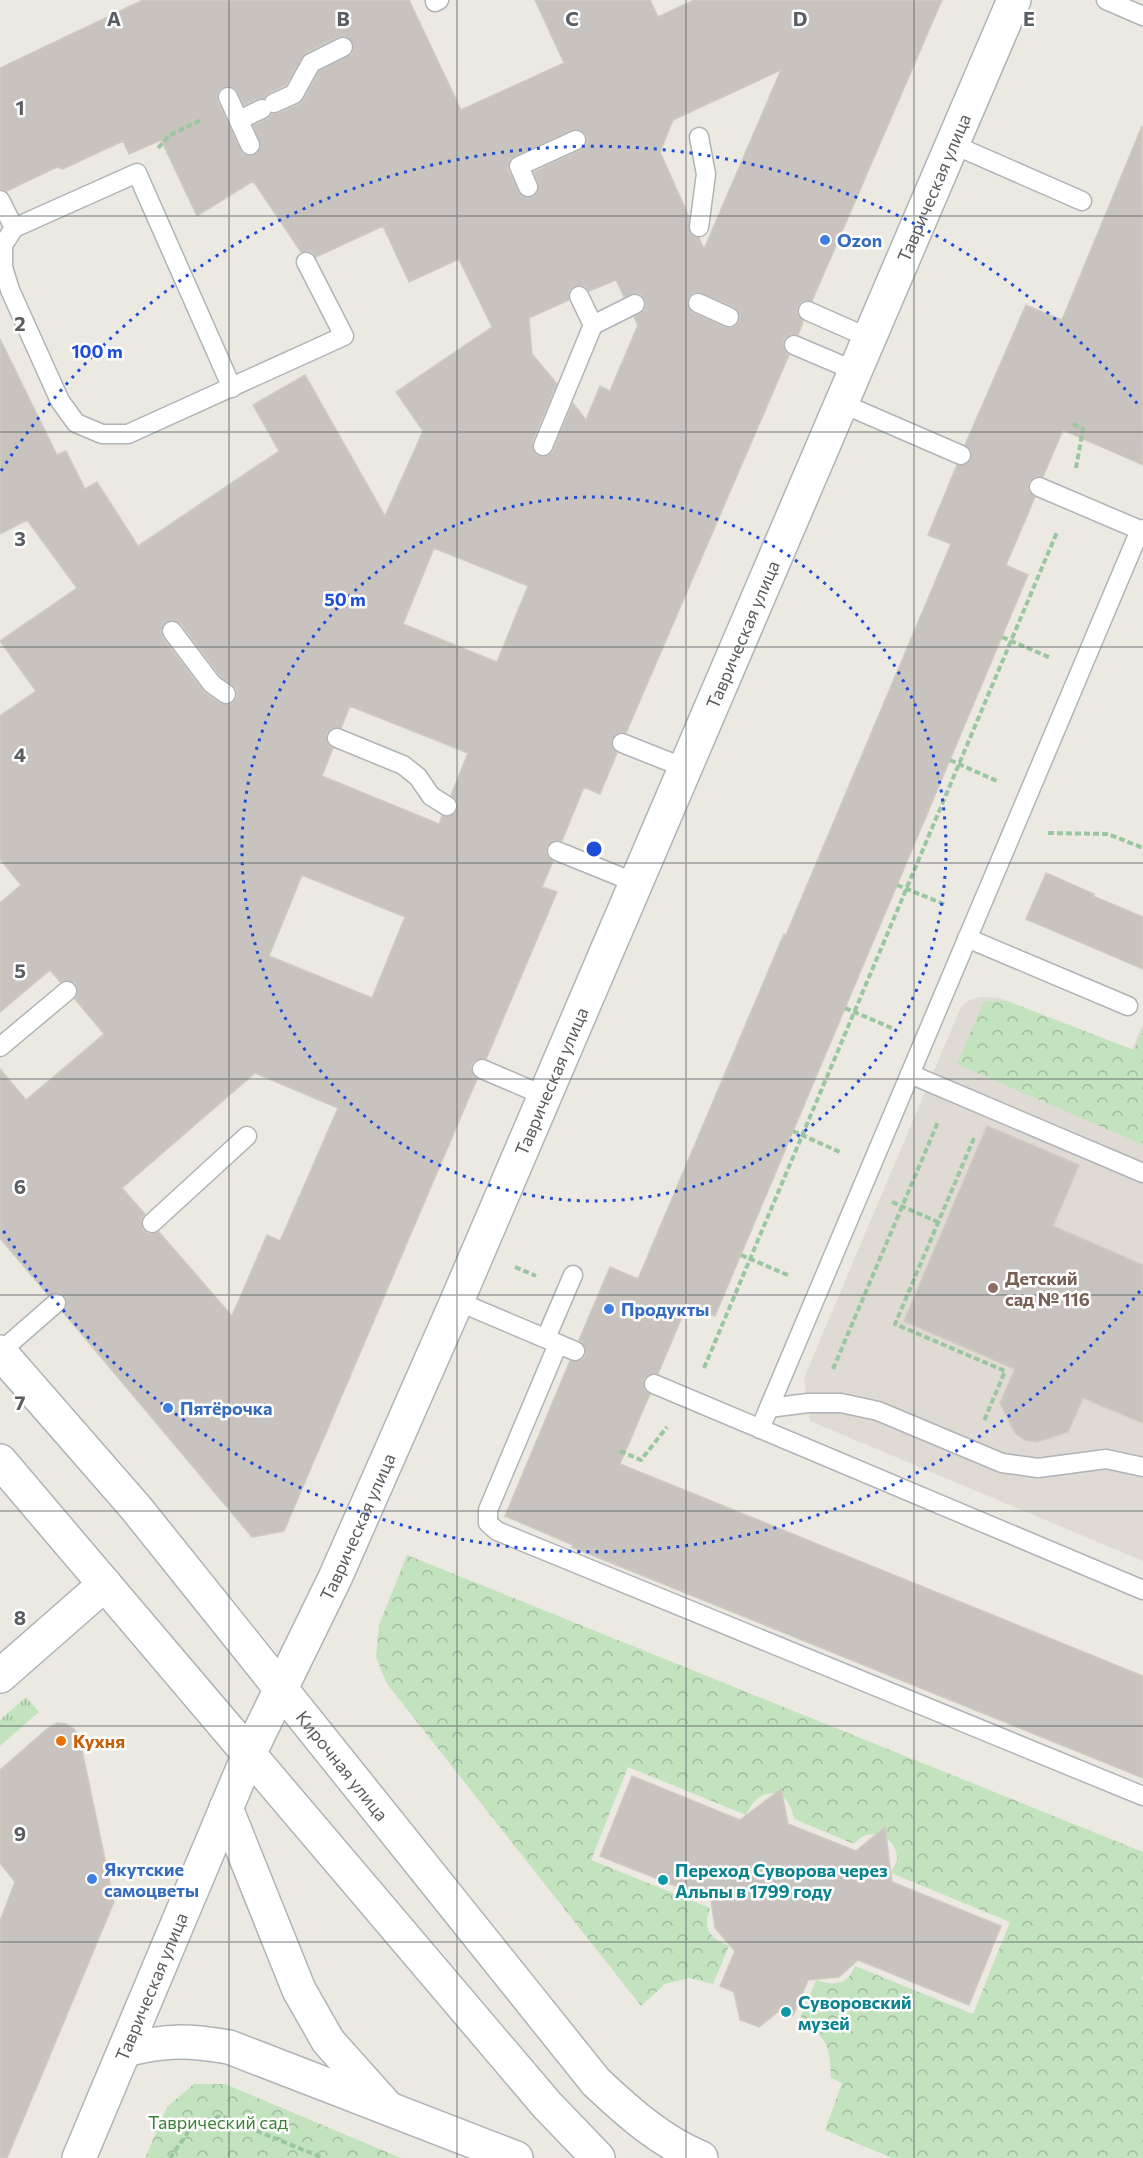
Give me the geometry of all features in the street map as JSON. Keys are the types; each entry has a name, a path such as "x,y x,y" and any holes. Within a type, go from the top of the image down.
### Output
{"street":[{"name":"Таврическая улица","path":"79,2158 249,1754 335,1578 458,1301 1014,0"},
{"name":"Кирочная улица","path":"0,1352 135,1508 596,2082 637,2121 686,2152 701,2158"},
{"path":"0,1461 547,2105 598,2158"},
{"path":"0,1676 105,1584"},
{"path":"226,1808 299,1990 328,2041 387,2107"},
{"path":"125,2050 159,2042 195,2042 229,2047 516,2158"}],"lane":[{"path":"1106,0 1143,16"},
{"path":"250,145 233,108 268,106 294,94 311,63 343,48"},
{"path":"699,137 706,174 699,227"},
{"path":"528,187 519,166 576,140"},
{"path":"952,144 1082,201"},
{"path":"232,388 137,173 14,228 3,245 3,267 10,290 60,401 76,423 102,434 128,434 232,388 344,336 306,262"},
{"path":"0,200 14,228"},
{"path":"579,296 593,325"},
{"path":"698,303 729,317"},
{"path":"543,446 593,325 635,304"},
{"path":"808,311 869,338"},
{"path":"794,345 855,371"},
{"path":"841,403 961,455"},
{"path":"760,1428 1141,530 1039,488"},
{"path":"172,631 212,684 226,694"},
{"path":"337,738 403,765 418,777 431,795 447,806"},
{"path":"622,743 685,768"},
{"path":"557,851 636,883"},
{"path":"968,938 1128,1006"},
{"path":"0,1047 68,991"},
{"path":"482,1069 545,1096"},
{"path":"910,1074 1143,1173"},
{"path":"152,1223 247,1136"},
{"path":"573,1275 560,1344 488,1510 488,1523 496,1531 1143,1796"},
{"path":"458,1301 560,1344"},
{"path":"0,1352 56,1304"},
{"path":"654,1384 1143,1590"},
{"path":"769,1408 841,1403 878,1411 1002,1463 1038,1468 1106,1459 1143,1467"}],"path":[{"path":"137,173 170,135 233,108"},
{"path":"620,1451 641,1460 690,1399 1070,501 1083,429 1073,424"},
{"path":"1002,637 1080,670"},
{"path":"950,760 1028,794"},
{"path":"1012,832 1108,834 1143,848"},
{"path":"897,885 976,918"},
{"path":"845,1008 924,1042"},
{"path":"818,1403 951,1092"},
{"path":"971,1450 1005,1371 895,1324 987,1107"},
{"path":"793,1131 872,1165"},
{"path":"861,1189 938,1222"},
{"path":"741,1255 819,1288"},
{"path":"170,2158 193,2125 221,2116 323,2158"}],"shaded area":[{"name":"Детский сад № 116","path":"981,997 999,998 1132,1050 1143,1024 1143,1561 810,1421 804,1378 961,1007 969,1000"}],"green space":[{"path":"984,1001 1007,1001 1134,1050 1143,1028 1143,1145 957,1064"},
{"path":"407,1555 1143,1852 1143,1975 1141,1979 1143,1980 1143,2158 892,2158 825,2130 842,2083 831,2078 830,2057 825,2043 800,2019 816,1980 840,1983 852,1973 855,1966 973,2014 1010,1922 891,1873 897,1853 888,1840 872,1834 862,1837 854,1844 794,1819 791,1808 780,1795 773,1793 758,1798 746,1815 628,1767 591,1860 710,1908 707,1922 709,1932 717,1940 729,1946 713,1984 689,1978 665,1984 641,2006 387,1684 376,1657 379,1625"},
{"path":"26,1697 39,1712 0,1746 0,1720"},
{"name":"Таврический сад","path":"194,2084 225,2084 401,2158 145,2158 167,2107"}],"building":[{"path":"143,0 409,0 461,110 564,63 535,0 650,0 658,17 694,0 942,0 812,301 802,302 798,307 797,313 803,321 798,335 792,334 784,340 783,347 789,355 626,733 620,732 612,738 611,745 617,753 600,794 584,787 562,841 555,840 547,846 546,853 553,861 542,887 557,892 486,1059 476,1060 471,1065 473,1075 477,1079 284,1531 252,1537 63,1312 67,1306 65,1296 59,1292 48,1295 0,1238 0,1069 26,1100 104,1034 75,999 78,990 75,983 66,980 60,982 50,970 0,1012 0,903 21,885 0,859 0,716 36,691 0,641 77,588 27,520 0,534 0,339 57,455 66,451 85,489 97,482 138,546 279,451 253,405 305,375 385,516 423,431 396,392 492,327 459,259 409,282 383,226 316,257 312,252 301,252 253,181 197,216 161,140 129,154 123,141 63,169 57,167 7,191 0,189 0,68","holes":["344,36 353,43 352,54 319,71 299,104 272,114 253,126 261,147 254,155 243,154 218,102 219,90 228,86 234,88 244,105 264,98 286,85 305,53 338,37","781,70 704,249 699,238 689,232 689,217 660,152 673,120","576,129 586,135 585,147 534,172 538,183 537,193 532,198 521,196 508,170 510,159","616,280 624,297 635,293 641,294 646,305 644,311 634,317 638,325 610,391 600,386 586,420 573,403 553,451 545,457 538,456 534,452 532,442 557,384 532,354 529,318 569,300 569,290 575,286 585,286 589,291","697,292 734,307 740,315 739,322 731,328 725,327 693,313 687,305 688,299","434,548 528,586 497,662 403,624","171,620 181,624 220,676 236,689 237,696 231,704 220,703 205,693 163,638 162,626","350,706 468,753 451,795 457,801 456,812 452,816 442,816 439,824 322,776 333,748 328,744 326,734 331,729 341,728","302,875 405,917 372,998 269,956","255,1073 338,1108 280,1241 267,1235 232,1316 159,1232 149,1234 143,1230 141,1220 145,1214 122,1188"]},
{"path":"1142,126 1143,465 1063,430 1043,477 1037,476 1029,482 1028,489 1035,497 1006,565 1028,575 715,1316 687,1305 658,1374 648,1375 643,1380 645,1390 650,1394 620,1464 1143,1676 1143,1778 572,1547 573,1545 505,1516 570,1361 581,1360 586,1355 584,1345 579,1340 610,1267 638,1279 784,934 786,935 951,544 928,535 957,465 967,464 971,459 970,449 965,445 1026,305 1062,320"},
{"path":"1046,873 1143,917 1143,969 1026,919"},
{"path":"987,1126 1079,1165 1053,1226 1143,1265 1143,1423 1083,1398 1068,1432 1037,1442 1025,1440 1015,1433 1000,1403 1015,1369 904,1321"},
{"path":"57,1723 66,1724 79,1736 114,1902 7,2158 0,2158 0,1921 15,1882 0,1863 0,1770 48,1728"},
{"path":"632,1776 740,1820 781,1789 788,1824 856,1851 885,1827 892,1882 1001,1926 969,2005 858,1960 839,1977 808,1980 793,2016 780,2010 759,2027 740,2020 734,1992 720,1986 735,1951 715,1928 711,1900 600,1856"}],"place":[{"name":"Ozon","path":"825,240"},
{"name":"Детский сад № 116","path":"993,1288"},
{"name":"Продукты","path":"609,1309"},
{"name":"Пятёрочка","path":"168,1408"},
{"name":"Кухня","path":"61,1741"},
{"name":"Якутские самоцветы","path":"92,1879"},
{"name":"Переход Суворова через Альпы в 1799 году","path":"663,1880"},
{"name":"Суворовский музей","path":"786,2012"}]}
